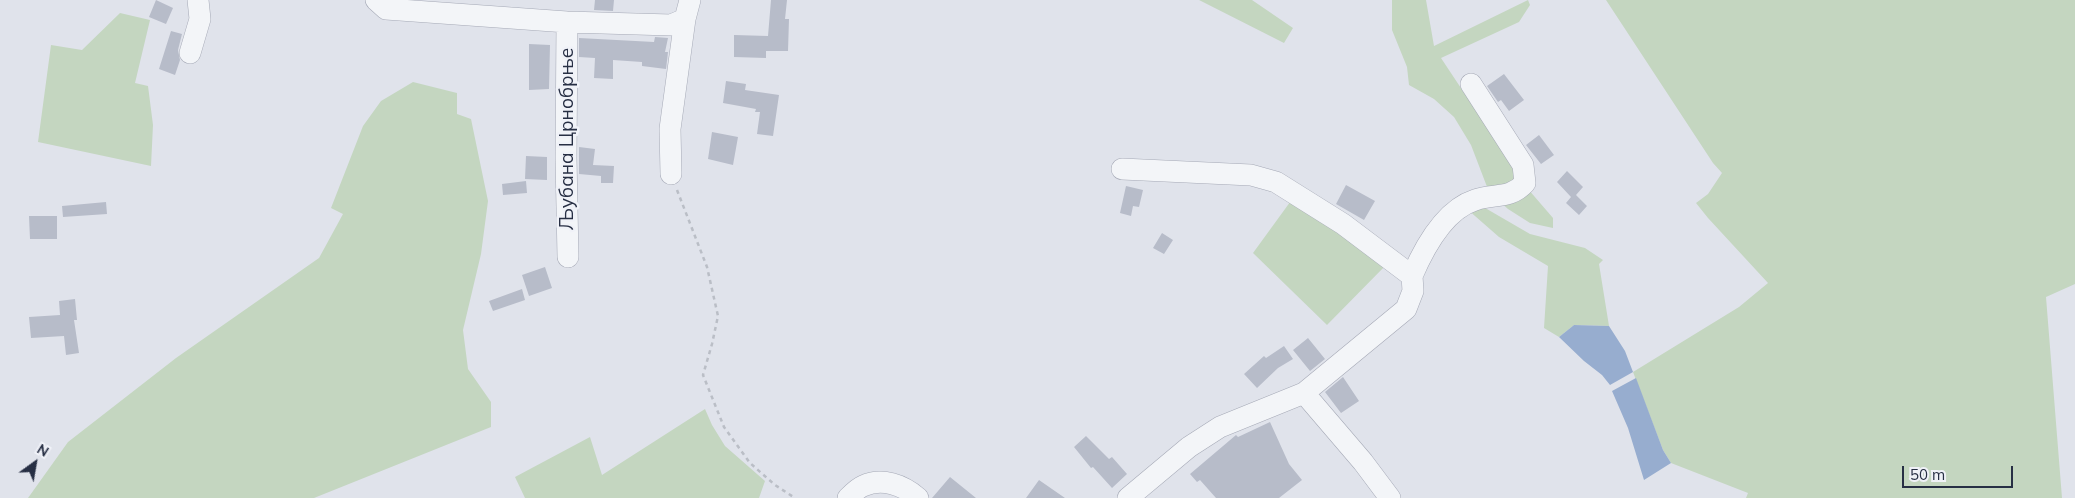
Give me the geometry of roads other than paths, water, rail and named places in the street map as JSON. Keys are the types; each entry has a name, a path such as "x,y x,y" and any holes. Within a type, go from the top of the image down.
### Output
{"street":[{"path":"190,53 200,19 198,0"},
{"name":"Љубана Црнобрње","path":"376,0 386,9 400,11 567,22 671,25 688,10"},
{"name":"Љубана Црнобрње","path":"671,174 670,129 688,10"},
{"name":"Љубана Црнобрње","path":"567,22 566,158 568,257"},
{"path":"1128,498 1189,447 1220,427 1304,394 1406,310 1413,291 1412,276 1422,253 1449,217 1461,207 1475,200 1516,192 1525,183 1523,165 1471,84"},
{"path":"1122,169 1251,175 1276,182 1343,224 1412,276"},
{"path":"1304,394 1363,462 1390,498"},
{"path":"848,498 862,486 880,482 895,484 918,498"}],"water":[{"path":"1574,325 1609,326 1625,351 1633,372 1610,385 1602,375 1559,337"},
{"path":"1636,378 1663,450 1671,463 1644,480 1628,428 1612,391"}]}
